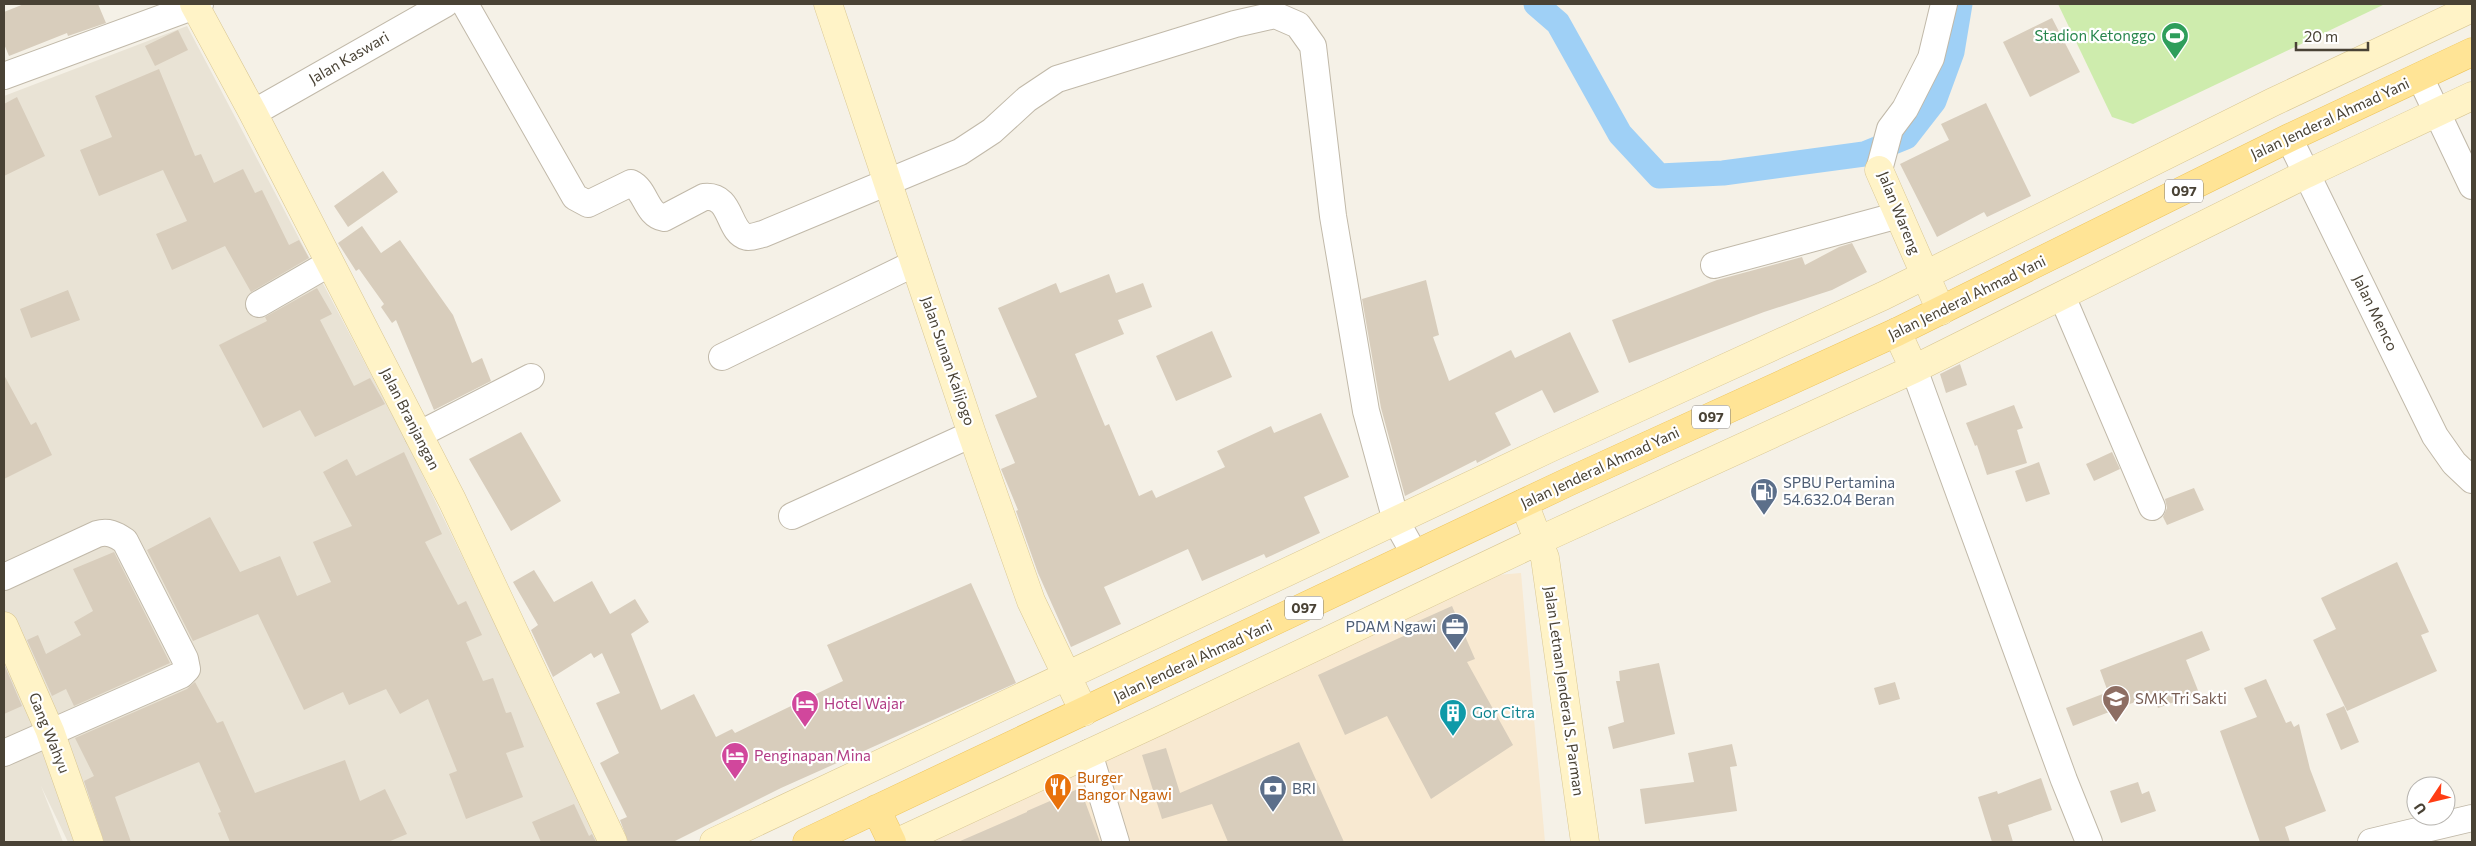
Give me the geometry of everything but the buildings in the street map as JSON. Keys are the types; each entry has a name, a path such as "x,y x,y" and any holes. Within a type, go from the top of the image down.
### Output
{"main road":[{"name":"Jalan Jenderal Ahmad Yani","path":"807,842 1524,503 1941,312 2289,138 2472,52"},
{"path":"876,808 892,842"}],"street":[{"name":"Jalan Kaswari","path":"253,113 445,4"},
{"path":"465,4 575,197 588,204 631,183 636,186 653,211 664,218 704,197 712,196 721,200 742,234 748,237 762,234 960,152 992,131 1027,99 1057,79 1235,24 1275,15 1298,25 1313,46 1332,216 1366,411 1396,521 1414,555"},
{"name":"Jalan Sunan Kalijogo","path":"828,4 972,434 1031,601 1084,712"},
{"name":"Jalan Wareng","path":"1941,312 1879,170 1890,128 1905,110 1931,58 1944,4"},
{"name":"Jalan Branjangan","path":"196,5 452,500 613,842"},
{"path":"4,76 196,5"},
{"path":"714,842 1396,521 1924,276 2272,102 2472,8"},
{"path":"2420,77 2472,186"},
{"path":"898,842 1540,540 1914,369 2306,174 2472,96"},
{"name":"Jalan Menco","path":"2289,138 2435,436 2454,463 2472,480"},
{"path":"1714,265 1899,215"},
{"path":"259,304 330,263"},
{"path":"722,357 914,263"},
{"path":"2062,296 2152,507"},
{"path":"1897,332 1914,369 2064,780 2089,842"},
{"path":"418,435 531,377"},
{"path":"792,516 972,434"},
{"name":"Jalan Letnan Jenderal S. Parman","path":"1524,503 1540,540 1545,558 1585,842"},
{"path":"4,577 97,534 107,532 118,536 125,541 185,659 187,669 181,675 50,731 4,753"},
{"name":"Gang Wahyu","path":"4,626 50,731 89,842"},
{"path":"1089,753 1116,842"},
{"path":"2384,841 2472,818"}],"shaded area":[{"path":"187,26 405,439 601,842 68,842 41,786 63,842 4,842 4,96"},
{"path":"1521,573 1545,842 931,842 1497,575"}],"green space":[{"name":"Stadion Ketonggo","path":"2058,4 2385,4 2133,124 2112,117"}],"waterway":[{"path":"1536,4 1558,23 1620,134 1659,176 1723,173 1864,154 1906,137 1934,101 1952,52 1960,4"}],"place":[{"name":"Stadion Ketonggo","path":"2175,60"},
{"name":"SPBU Pertamina 54.632.04 Beran","path":"1764,516"},
{"name":"PDAM Ngawi","path":"1455,651"},
{"name":"SMK Tri Sakti","path":"2116,723"},
{"name":"Hotel Wajar","path":"805,728"},
{"name":"Gor Citra","path":"1453,737"},
{"name":"Penginapan Mina","path":"735,780"},
{"name":"Burger Bangor Ngawi","path":"1058,811"},
{"name":"BRI","path":"1273,813"}]}
